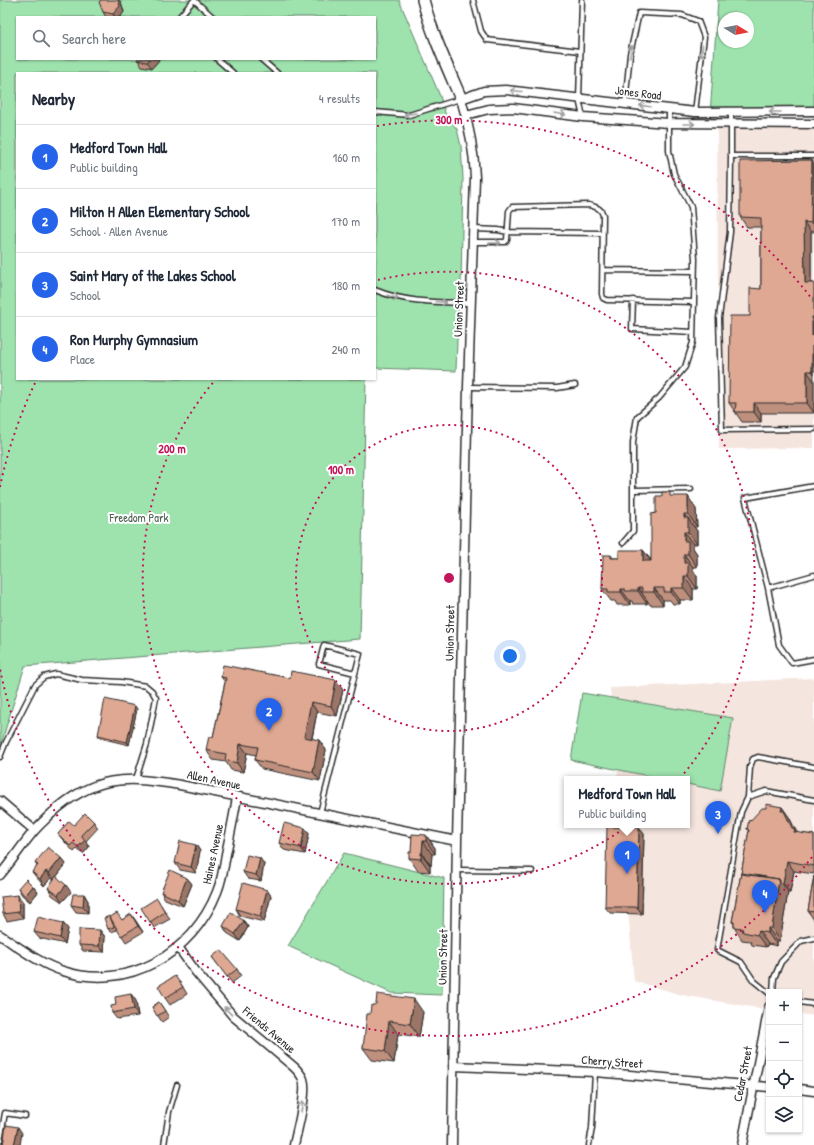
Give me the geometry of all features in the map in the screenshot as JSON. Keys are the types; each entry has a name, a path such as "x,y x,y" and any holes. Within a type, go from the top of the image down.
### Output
{"street":[{"path":"423,0 433,31 461,98"},
{"name":"Jones Road","path":"461,98 484,91 495,90 520,91 696,112 814,111"},
{"name":"Union Street","path":"452,1145 456,870 474,162 473,147 461,98"},
{"path":"466,116 489,109 513,108 583,117 669,124 814,124"},
{"name":"Allen Avenue","path":"0,875 34,830 66,801 87,789 111,781 136,779 237,797 457,841"},
{"name":"Haines Avenue","path":"0,935 54,968 72,974 92,977 111,976 140,970 149,966 178,947 186,939 201,921 213,901 221,880 237,797"},
{"path":"0,801 34,830"},
{"name":"Friends Avenue","path":"178,947 196,972 233,1016 294,1067 304,1080 304,1097 294,1145"},
{"name":"Cedar Street","path":"742,1145 766,1022"},
{"name":"Cherry Street","path":"453,1066 595,1072 766,1087"},
{"path":"802,1089 814,1091"}],"lane":[{"path":"180,16 194,0 212,16"},
{"path":"473,0 481,31 487,40 580,51"},
{"path":"582,0 579,99 583,117"},
{"path":"625,104 630,54 639,14 682,15 698,21 704,37 696,112"},
{"path":"218,60 232,72"},
{"path":"262,60 276,72"},
{"path":"376,112 409,115 461,98"},
{"path":"623,543 633,532 633,442 637,417 658,398 685,367 693,342 694,271 691,207 674,174 669,151 669,109"},
{"path":"731,112 732,156 730,232 719,318 722,430 814,429"},
{"path":"732,156 814,156"},
{"path":"473,242 505,242 507,240 509,211 512,207 589,205 598,207 602,210 603,215 603,298 607,300 694,302"},
{"path":"473,229 508,232 603,233"},
{"path":"603,270 694,271"},
{"path":"376,290 395,298 411,301 471,303"},
{"path":"633,300 632,329 693,332"},
{"path":"468,387 557,388 575,385"},
{"path":"814,486 745,498 768,588 779,645 792,664 814,659"},
{"path":"634,490 691,489"},
{"path":"768,588 814,575"},
{"path":"320,814 360,654 324,645 319,664 355,673"},
{"path":"0,757 35,685 44,677 56,674 82,680 121,682 146,686 152,691 156,698 147,744 136,779"},
{"path":"766,991 754,981 740,962 717,950 740,812 748,797 750,767 753,759 758,757 814,767"},
{"path":"748,797 766,791 814,800"},
{"path":"456,870 532,871"},
{"path":"773,989 774,978 781,962 801,941 814,938"},
{"path":"802,1002 814,1004"},
{"path":"589,1145 592,1128 595,1072"},
{"path":"164,1145 177,1085"},
{"path":"0,1141 5,1113 25,1116"}],"shaded area":[{"path":"717,124 814,124 814,448 719,449"},
{"path":"814,678 814,1016 802,1014 802,989 766,989 766,1009 682,995 634,981 621,828 690,828 690,776 618,776 610,688"}],"green space":[{"name":"Freedom Park","path":"0,0 399,0 440,96 446,116 457,129 461,146 463,178 461,285 458,312 456,371 376,368 376,72 16,72 16,380 366,380 360,639 25,666 0,747"},
{"path":"718,0 814,0 814,116 710,115"},
{"path":"582,693 733,718 720,791 690,785 690,776 648,776 571,760"},
{"path":"344,853 444,878 442,995 391,993 288,946"}],"building":[{"path":"101,0 118,0 120,6 113,14 103,12 99,2"},
{"path":"137,60 149,60 147,62"},
{"path":"812,160 811,223 804,222 805,283 814,283 814,317 812,317 812,336 814,334 814,348 812,346 812,371 807,371 807,403 754,403 754,412 735,412 736,403 729,403 730,316 750,316 750,288 761,289 761,218 740,217 740,161"},
{"path":"662,492 670,492 670,496 688,496 688,514 684,514 684,518 688,518 688,532 684,532 684,541 688,541 688,554 684,554 684,563 688,563 688,576 684,576 684,588 671,588 671,592 664,592 664,588 654,588 654,592 642,592 642,588 638,588 638,591 625,591 625,589 621,589 621,592 608,592 608,589 602,589 603,555 611,555 611,558 619,558 619,550 643,550 643,561 651,561 651,514 656,513 656,496 662,496"},
{"path":"223,665 290,678 291,671 336,680 331,706 311,702 304,737 319,740 313,772 255,760 258,747 240,744 237,763 225,760 226,754 206,750 209,736 213,737 226,678 221,677"},
{"path":"105,699 135,706 127,742 98,735"},
{"path":"766,804 782,807 781,811 784,811 792,828 795,829 794,832 814,835 814,866 787,861 783,883 781,883 779,879 741,874 749,830 747,829 749,820 750,821 762,808 766,808"},
{"path":"85,813 94,822 81,835 85,840 78,847 73,843 70,846 58,834 69,821 74,825"},
{"path":"284,823 305,828 301,848 279,843"},
{"path":"607,828 639,828 637,907 605,907"},
{"path":"412,834 426,835 426,841 423,841 421,859 409,858 409,852 411,852"},
{"path":"180,841 196,845 191,867 175,863"},
{"path":"48,847 61,858 49,873 46,871 40,879 32,872 38,865 35,863"},
{"path":"247,855 260,858 256,875 243,872"},
{"path":"170,870 187,878 178,900 161,892"},
{"path":"741,873 779,879 772,928 768,928 768,933 759,931 757,935 743,932 742,928 734,927 734,922 732,922"},
{"path":"56,876 66,885 58,895 48,888"},
{"path":"814,876 814,912 808,911"},
{"path":"26,879 33,886 25,896 18,888"},
{"path":"243,883 267,890 260,916 236,909"},
{"path":"73,894 84,894 83,907 71,905"},
{"path":"18,895 19,912 3,914 1,897"},
{"path":"157,898 165,912 150,922 141,908"},
{"path":"231,912 244,921 235,934 223,926"},
{"path":"117,913 122,920 131,914 138,926 121,936 110,917"},
{"path":"110,916 114,927 108,929 104,918"},
{"path":"38,917 63,923 60,938 34,932"},
{"path":"79,929 100,930 99,946 79,945"},
{"path":"221,950 237,969 227,977 212,957"},
{"path":"175,976 183,987 165,998 158,986"},
{"path":"131,994 134,1009 112,1013 111,1006 116,1005 115,997"},
{"path":"377,994 414,999 410,1024 389,1021 385,1051 363,1048 367,1014 370,1014 371,1006 376,1004"},
{"path":"159,1002 165,1011 157,1016 152,1007"},
{"path":"6,1125 18,1127 14,1145 3,1145"}],"place":[{"name":"Milton H Allen Elementary School","path":"269,731"},
{"name":"Saint Mary of the Lakes School","path":"718,834"},
{"name":"Medford Town Hall","path":"627,874"},
{"name":"Ron Murphy Gymnasium","path":"765,913"}]}
